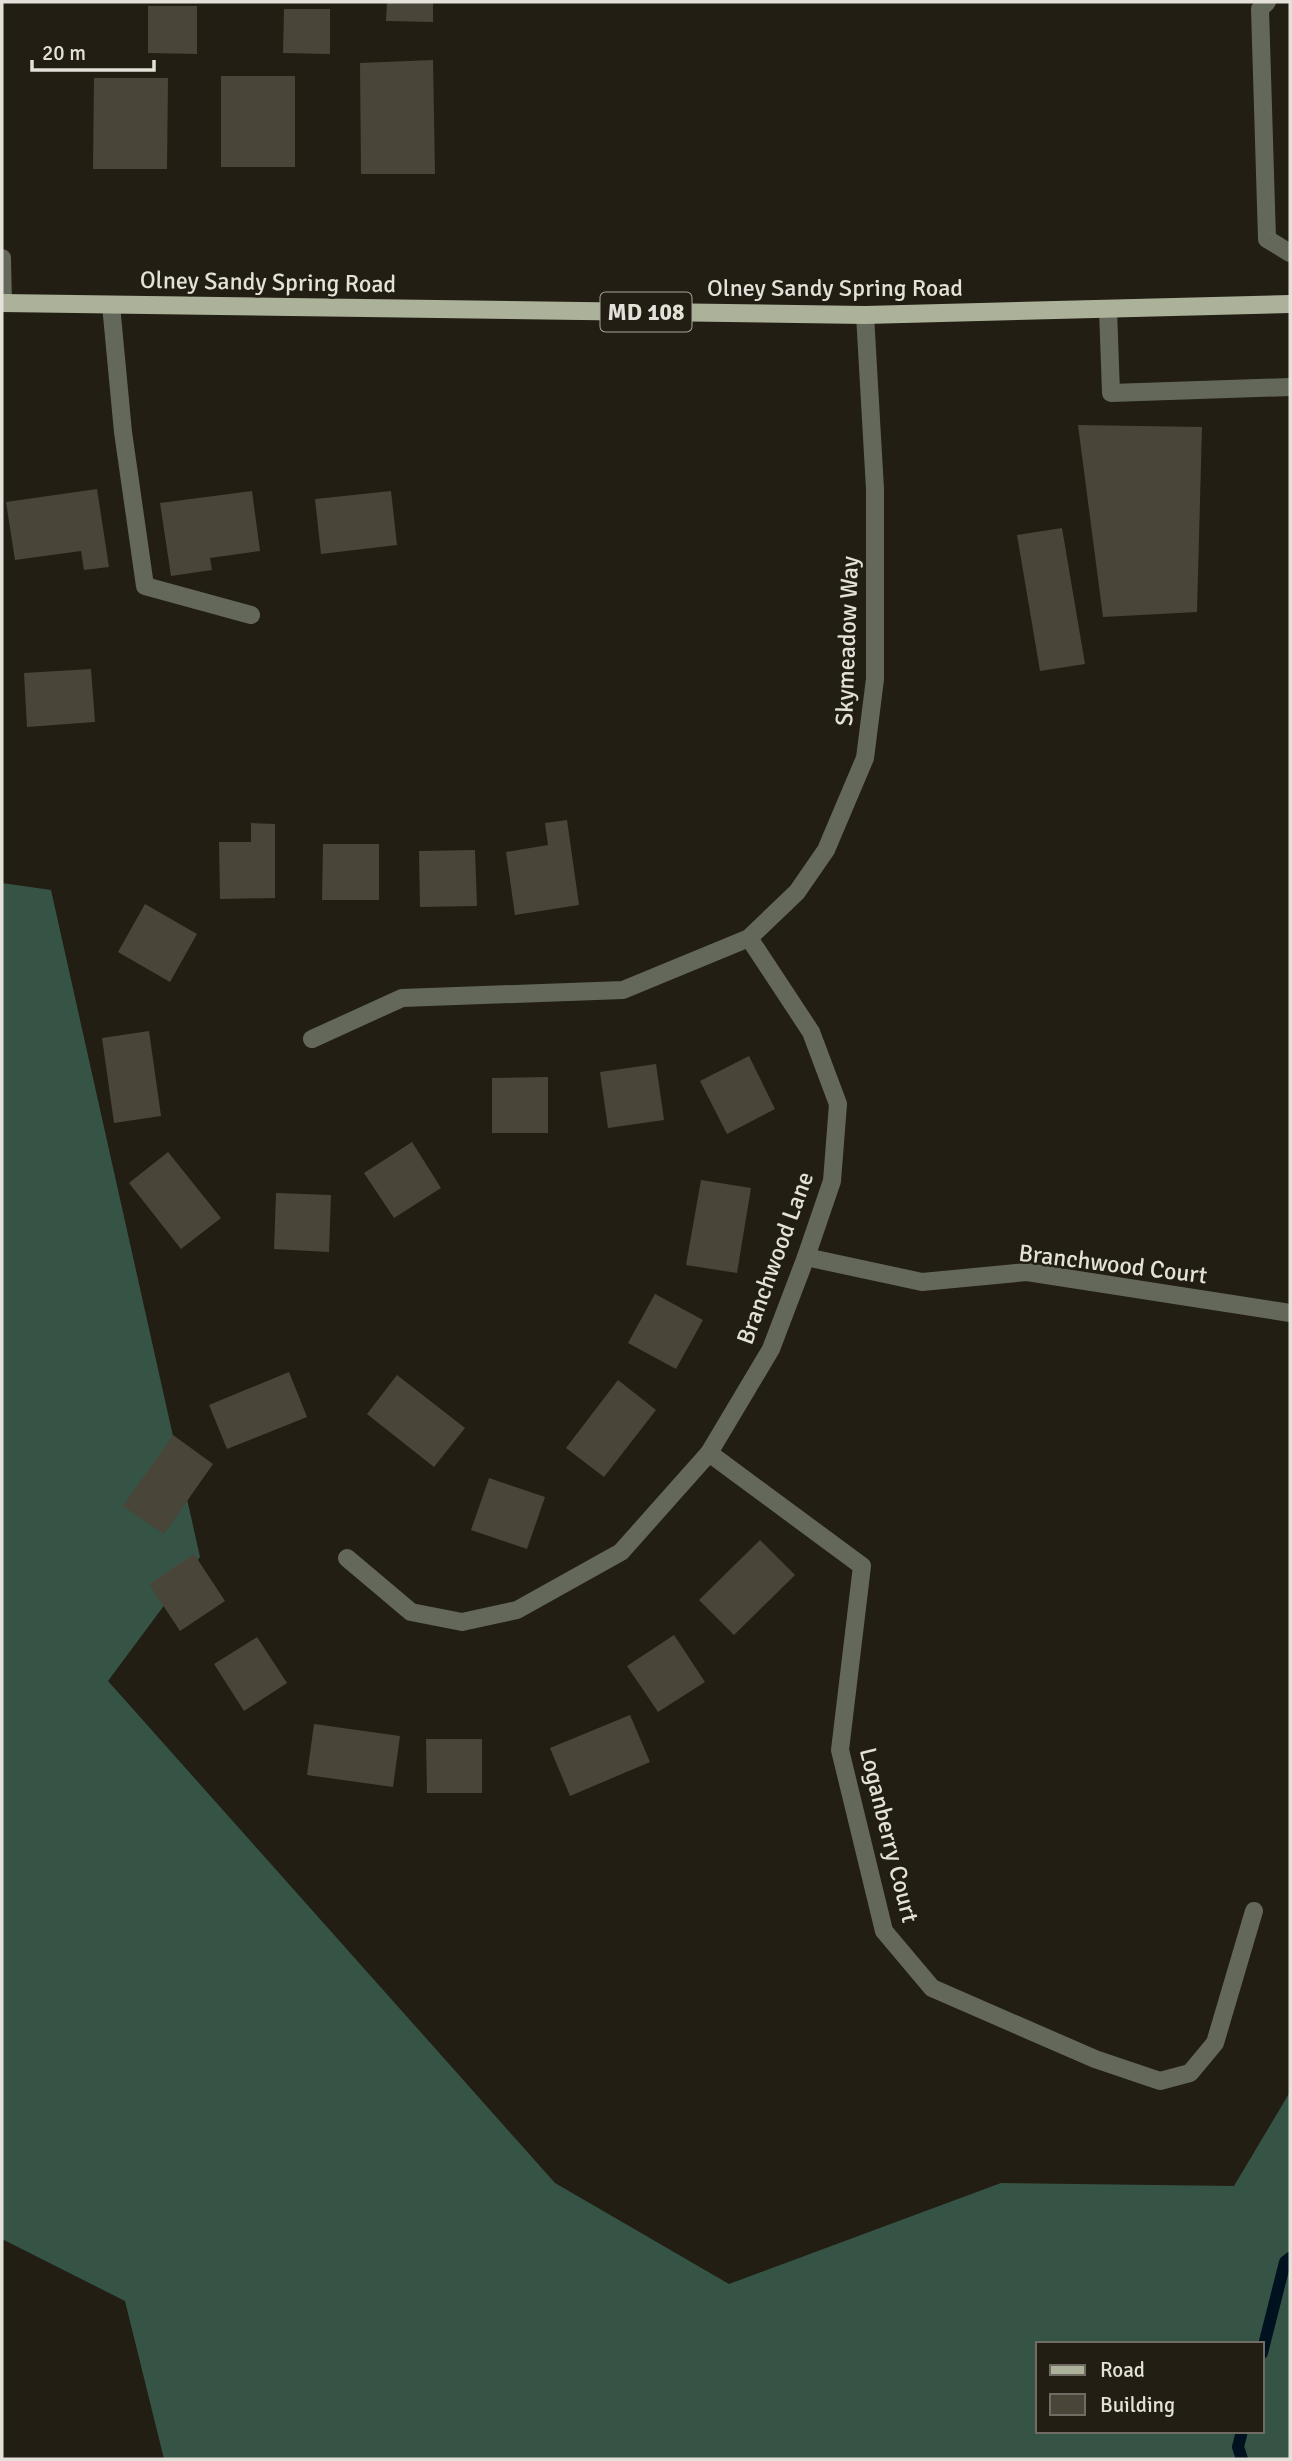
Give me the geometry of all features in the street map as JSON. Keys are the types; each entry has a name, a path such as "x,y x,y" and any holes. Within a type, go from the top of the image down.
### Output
{"main road":[{"name":"Olney Sandy Spring Road","path":"2,303 865,314 1290,304"}],"street":[{"path":"1268,2 1260,9 1267,239 1290,253"},
{"path":"2,258 2,303"},
{"path":"111,305 123,432 145,586 251,615"},
{"path":"1108,309 1111,393 1290,387"},
{"name":"Skymeadow Way","path":"312,1039 402,998 623,990 749,939 797,892 826,850 865,758 875,679 875,489 865,314"},
{"name":"Branchwood Lane","path":"347,1558 411,1612 462,1622 517,1610 621,1552 709,1453 771,1349 806,1257 832,1181 838,1104 811,1032 749,939"},
{"name":"Branchwood Court","path":"806,1257 922,1282 1027,1272 1290,1313"},
{"name":"Loganberry Court","path":"709,1453 862,1566 840,1749 884,1931 932,1988 1095,2059 1160,2081 1190,2073 1215,2043 1254,1911"}],"green space":[{"path":"2,883 51,890 200,1557 108,1681 555,2183 729,2284 1001,2183 1234,2186 1290,2092 1290,2459 164,2459 125,2301 2,2239"}],"building":[{"path":"387,2 433,2 433,22 386,21"},
{"path":"148,6 197,6 197,54 148,53"},
{"path":"284,9 330,9 330,54 283,53"},
{"path":"433,60 435,174 361,174 360,63"},
{"path":"221,76 295,76 295,167 221,167"},
{"path":"94,78 168,78 167,169 93,169"},
{"path":"1078,425 1202,427 1197,612 1103,617"},
{"path":"97,489 109,567 84,570 81,551 15,560 6,502"},
{"path":"252,491 260,551 210,558 212,570 171,576 160,503"},
{"path":"391,491 397,545 321,554 315,499"},
{"path":"1062,528 1085,664 1040,671 1017,535"},
{"path":"91,669 95,722 27,727 24,673"},
{"path":"567,820 579,905 515,915 506,852 548,845 545,823"},
{"path":"251,823 275,824 275,898 220,899 219,842 251,842"},
{"path":"323,844 379,844 379,900 322,900"},
{"path":"475,850 477,906 420,907 419,851"},
{"path":"145,904 197,934 170,982 118,952"},
{"path":"149,1031 161,1116 114,1123 102,1038"},
{"path":"749,1056 775,1109 727,1134 700,1081"},
{"path":"656,1064 664,1120 608,1128 600,1072"},
{"path":"548,1077 548,1133 492,1133 492,1078"},
{"path":"412,1142 441,1188 394,1218 364,1173"},
{"path":"168,1152 221,1218 181,1249 129,1183"},
{"path":"701,1180 751,1188 737,1273 686,1265"},
{"path":"276,1193 331,1195 329,1252 274,1249"},
{"path":"655,1294 703,1320 676,1369 628,1343"},
{"path":"289,1372 307,1417 227,1449 209,1405"},
{"path":"397,1375 465,1428 434,1467 367,1414"},
{"path":"618,1380 656,1410 604,1477 566,1448"},
{"path":"173,1435 213,1464 164,1534 123,1506"},
{"path":"489,1478 545,1497 527,1549 471,1530"},
{"path":"760,1540 795,1575 734,1635 699,1600"},
{"path":"194,1554 225,1601 180,1631 149,1584"},
{"path":"674,1635 705,1682 658,1712 627,1666"},
{"path":"257,1637 287,1683 244,1711 214,1664"},
{"path":"630,1715 650,1762 570,1796 550,1748"},
{"path":"314,1724 400,1736 393,1787 307,1775"},
{"path":"426,1739 482,1739 482,1793 427,1793"}],"waterway":[{"path":"1264,2345 1285,2262 1290,2258"},
{"path":"1242,2433 1238,2447 1242,2459"}]}
